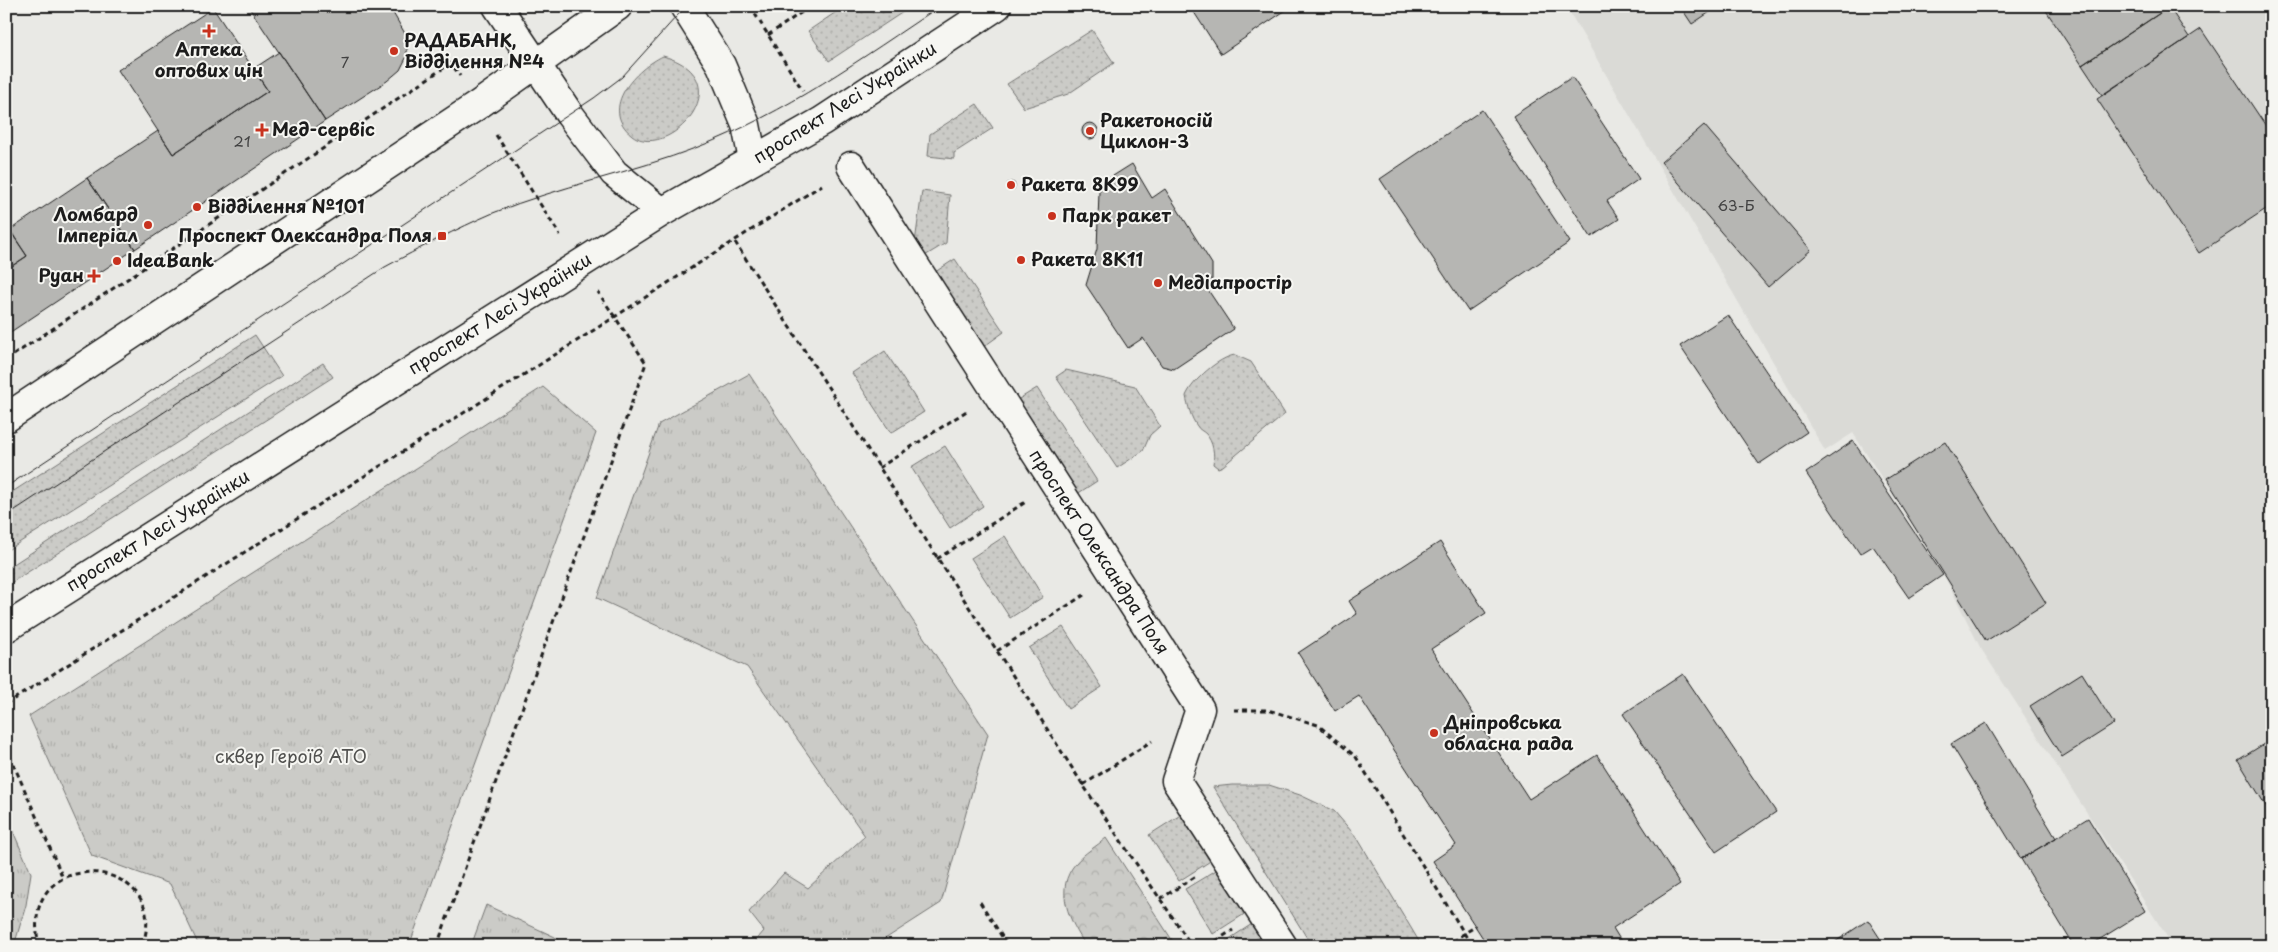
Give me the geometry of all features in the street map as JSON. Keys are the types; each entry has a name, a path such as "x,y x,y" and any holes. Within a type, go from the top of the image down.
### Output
{"main road":[{"path":"497,6 570,115 614,173 662,212"},
{"path":"6,418 478,105 618,6"},
{"path":"684,6 721,65 746,126 753,160"},
{"name":"проспект Лесі Українки","path":"6,628 662,212 822,121 997,6"},
{"name":"проспект Олександра Поля","path":"851,166 1200,709"},
{"path":"1200,709 1176,781 1283,946"}],"path":[{"path":"750,6 822,121"},
{"path":"768,35 811,6"},
{"path":"6,360 451,63 614,317 646,363 437,946"},
{"path":"6,704 735,242 851,166"},
{"path":"735,242 1083,785 1192,946"},
{"path":"879,468 996,391"},
{"path":"937,559 1055,483"},
{"path":"997,651 1114,576"},
{"path":"1083,785 1200,709 1268,710 1318,725 1356,757 1472,946"},
{"path":"6,747 63,878"},
{"path":"1160,899 1226,857"},
{"path":"39,946 36,920 39,907 49,891 63,878 78,872 92,871 114,876 132,888 146,914 147,929 142,946"},
{"path":"980,902 1008,946"},
{"path":"1445,946 1476,926"}],"shaded area":[{"path":"1566,6 2272,6 2272,946 2173,946 1980,647 1944,575 1853,433 1825,451"}],"green space":[{"path":"845,6 912,6 829,61 808,31"},
{"path":"1092,30 1114,63 1068,94 1024,108 1007,84"},
{"path":"663,56 687,67 698,82 699,98 692,115 679,128 664,138 647,141 632,135 622,124 619,113 620,102 632,80 642,70"},
{"path":"977,104 993,128 954,153 954,159 928,156 930,134"},
{"path":"922,191 950,195 946,243 923,257 914,250"},
{"path":"955,259 1004,332 979,350 929,276"},
{"path":"255,335 282,376 6,551 6,496"},
{"path":"885,351 924,412 891,433 852,373"},
{"path":"1235,355 1251,362 1285,414 1223,466 1218,468 1213,464 1214,452 1212,444 1206,434 1195,423 1186,396 1200,377 1214,365 1221,360"},
{"path":"323,363 333,377 6,586 6,569"},
{"path":"1066,370 1135,386 1160,426 1150,435 1143,451 1117,468 1056,377"},
{"path":"749,374 988,734 941,903 874,946 751,946 764,931 749,912 784,873 808,888 865,836 747,667 597,598 659,424"},
{"name":"сквер Героїв АТО","path":"543,387 596,433 409,946 199,946 170,884 92,856 29,716"},
{"path":"1037,388 1097,481 1074,496 1014,402"},
{"path":"945,446 983,506 950,528 911,467"},
{"path":"1005,536 1043,597 1010,618 971,558"},
{"path":"1063,627 1102,687 1068,709 1029,648"},
{"path":"1269,785 1300,795 1334,811 1358,839 1420,943 1415,946 1331,946 1326,939 1317,946 1312,946 1213,787"},
{"path":"1182,814 1212,860 1179,881 1149,835"},
{"path":"6,815 31,873 26,905 14,946 6,946"},
{"path":"1106,838 1176,946 1086,946 1074,926 1066,905 1066,884 1069,873 1076,863"},
{"path":"1218,869 1246,913 1213,934 1185,889"},
{"path":"486,905 555,937 568,946 471,946"},
{"path":"1252,924 1266,946 1220,945"}],"building":[{"path":"248,6 389,6 407,37 407,56 400,70 387,81 325,121"},
{"path":"1190,6 1292,6 1221,54"},
{"path":"1680,6 1719,6 1692,24"},
{"path":"2043,6 2168,6 2169,7 2082,65"},
{"path":"2169,7 2189,37 2102,95 2082,65"},
{"path":"213,8 268,91 173,154 118,70"},
{"path":"2201,29 2272,135 2272,205 2199,253 2097,99"},
{"path":"279,52 325,121 135,249 87,178 158,131 173,154 268,91 253,69"},
{"path":"1572,77 1639,179 1607,201 1619,219 1591,237 1513,116"},
{"path":"1482,110 1570,242 1468,311 1380,179"},
{"name":"Ракетоносій Циклон-3","path":"1090,123 1096,125 1098,131 1096,137 1090,139 1084,137 1082,131 1084,125"},
{"path":"1704,125 1811,250 1768,287 1661,162"},
{"path":"1132,164 1152,198 1165,189 1212,264 1212,283 1208,290 1234,329 1174,369 1162,366 1143,338 1128,348 1086,285 1097,249 1099,192 1105,181"},
{"path":"87,178 135,249 6,335 6,270 27,256 10,230"},
{"name":"Ракета 8К99","path":"1011,182 1015,186 1011,190 1007,186"},
{"path":"6,225 27,256 6,270"},
{"path":"1728,315 1807,432 1759,464 1680,346"},
{"path":"1853,441 1943,575 1909,598 1873,546 1860,554 1806,473"},
{"path":"1945,442 2046,603 1986,641 1885,480"},
{"name":"Дніпровська обласна рада","path":"1440,542 1486,613 1431,649 1529,799 1597,755 1680,884 1613,928 1624,946 1488,946 1433,861 1456,845 1359,696 1335,711 1298,653 1357,614 1349,601"},
{"path":"2082,673 2114,724 2062,757 2030,706"},
{"path":"1683,674 1776,812 1716,852 1623,714"},
{"path":"1986,723 2056,838 2021,859 1951,744"},
{"path":"2272,739 2272,816 2238,760"},
{"path":"2088,818 2145,911 2089,946 2074,946 2021,859"},
{"path":"1868,920 1885,946 1829,946"}],"tram line":[{"path":"6,487 594,98 622,77 686,6"},
{"path":"6,516 385,267 465,226 518,203 673,156 698,147 762,118 823,83 940,6"}],"place":[{"name":"Аптека оптових цін","path":"209,31"},
{"name":"РАДАБАНК, Відділення №4","path":"394,51"},
{"name":"Мед-сервіс","path":"262,130"},
{"name":"Ракетоносій Циклон-3","path":"1090,131"},
{"name":"Ракета 8К99","path":"1011,185"},
{"name":"Відділення №101","path":"197,207"},
{"name":"Парк ракет","path":"1052,216"},
{"name":"Ломбард Імперіал","path":"148,225"},
{"name":"Проспект Олександра Поля","path":"442,236"},
{"name":"Ракета 8К11","path":"1021,260"},
{"name":"IdeaBank","path":"117,261"},
{"name":"Руан","path":"94,276"},
{"name":"Медіапростір","path":"1158,283"},
{"name":"Дніпровська обласна рада","path":"1434,733"}]}
